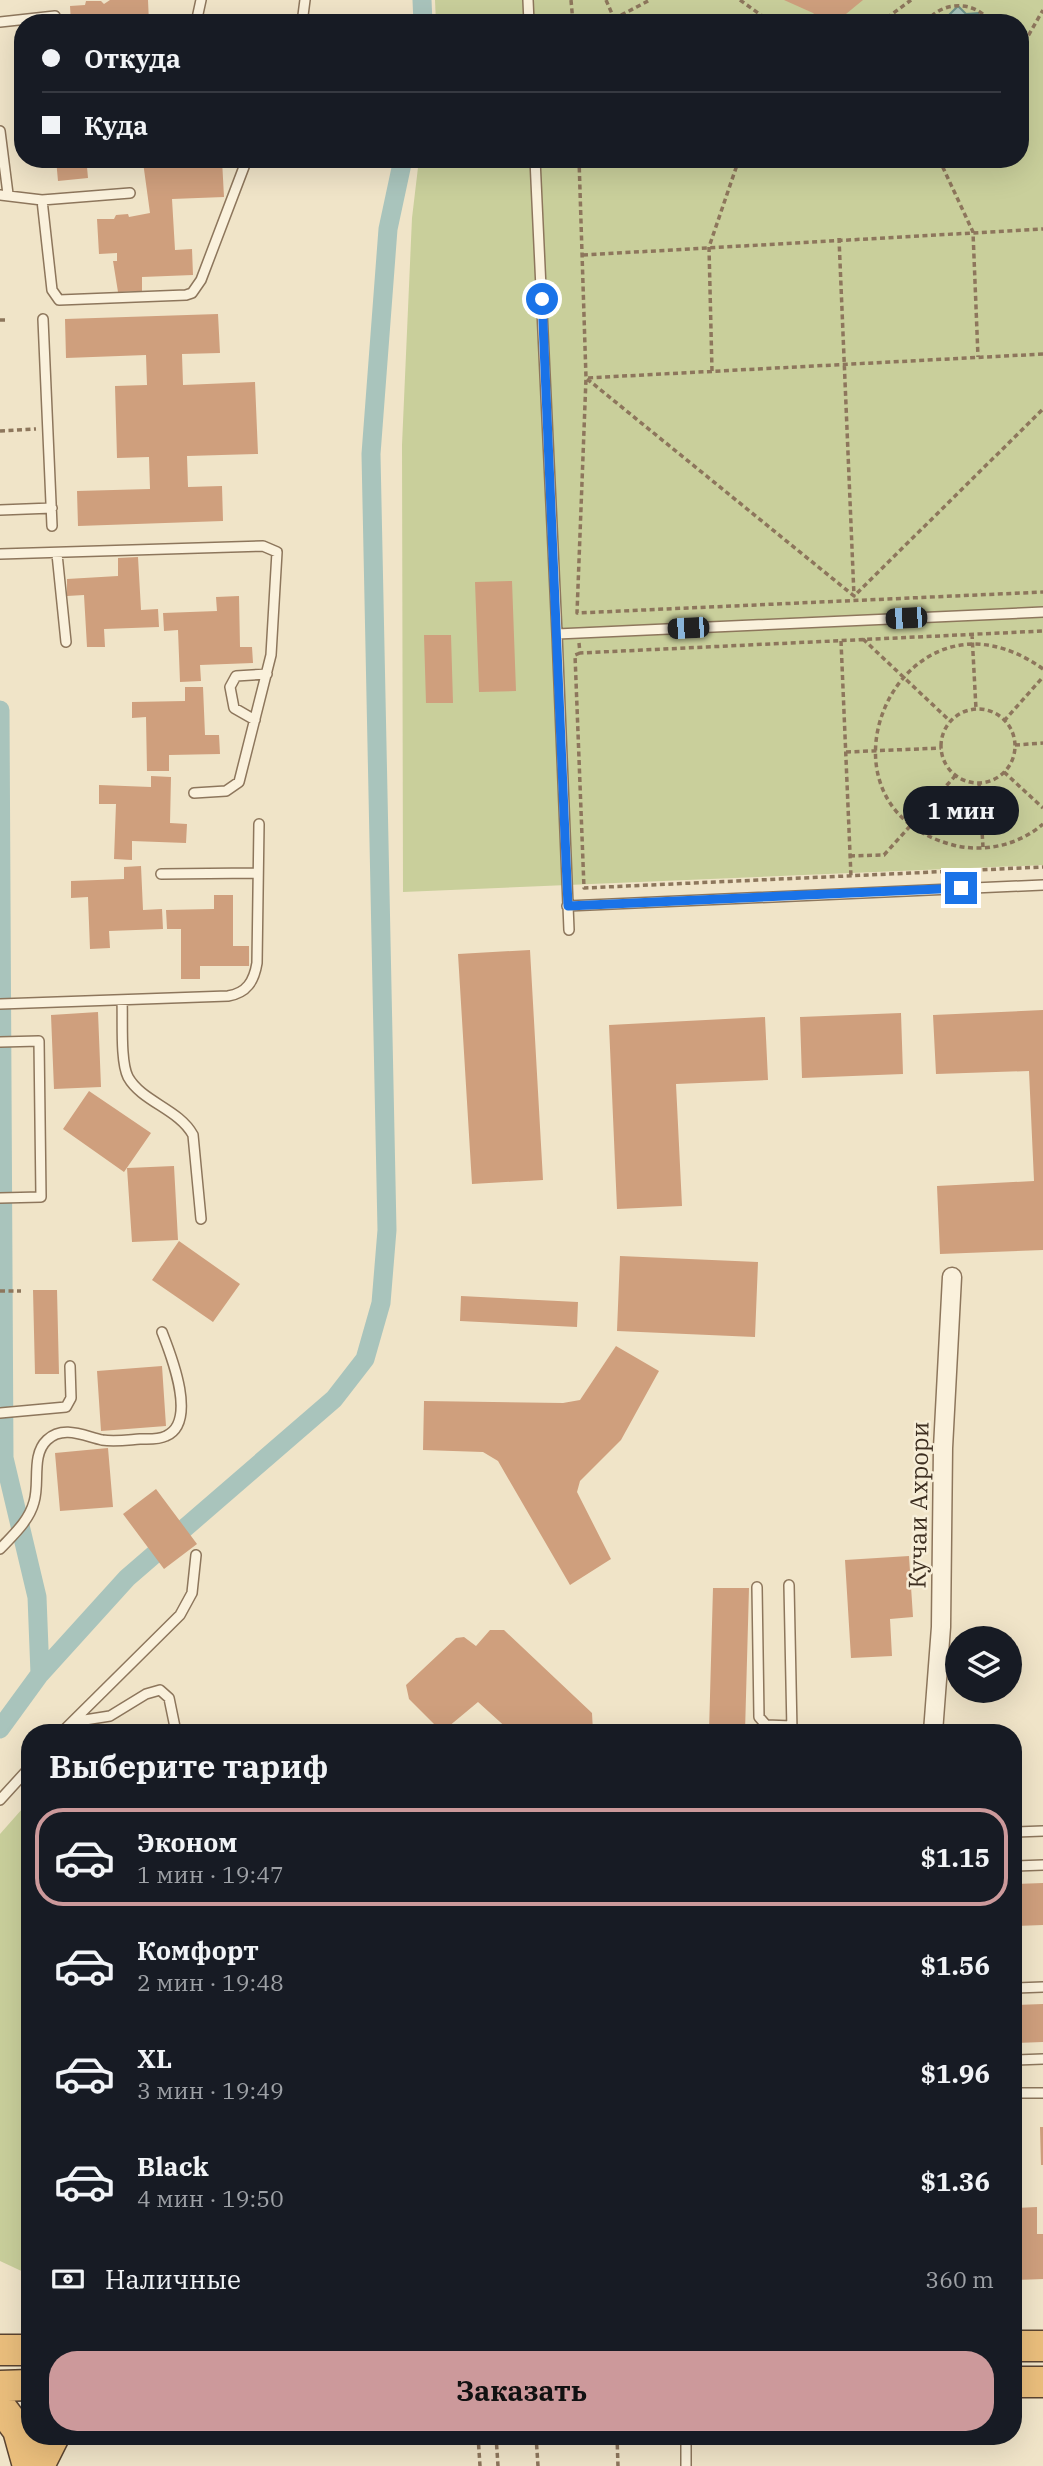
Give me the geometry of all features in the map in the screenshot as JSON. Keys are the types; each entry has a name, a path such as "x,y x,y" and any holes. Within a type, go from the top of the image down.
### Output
{"highway":[{"path":"1022,2346 1043,2346"},
{"path":"0,2350 21,2350"},
{"path":"1022,2382 1043,2382"},
{"path":"0,2386 21,2385"},
{"path":"0,2406 18,2430 21,2441"},
{"path":"22,2445 28,2466"},
{"path":"39,2466 50,2445"}],"street":[{"name":"Кучаи Ахрори","path":"934,1724 941,1627 943,1448 952,1277"}],"lane":[{"path":"0,131 4,194 42,200 130,193"},
{"path":"42,200 52,290 60,300 186,295 197,288 201,280 244,168"},
{"path":"535,168 569,930"},
{"path":"43,319 52,526"},
{"path":"0,510 52,508"},
{"path":"0,554 263,546 274,549 279,564 267,674 237,785 226,791 194,793"},
{"path":"57,554 66,642"},
{"path":"557,634 1043,612"},
{"path":"255,720 234,708 230,687 236,676 267,674"},
{"path":"5,1003 228,996 249,987 257,963 259,824"},
{"path":"161,874 258,873"},
{"path":"568,906 1043,885"},
{"path":"122,1000 125,1067 130,1079 186,1124 193,1135 201,1219"},
{"path":"0,1042 39,1041 41,1197 0,1198"},
{"path":"0,1549 30,1511 36,1490 39,1454 52,1436 68,1432 111,1441 157,1438 165,1437 176,1427 181,1409 179,1384 162,1332"},
{"path":"0,1413 66,1407 71,1398 70,1366"},
{"path":"72,1722 180,1615 192,1593 196,1555"},
{"path":"789,1585 792,1724"},
{"path":"757,1587 759,1717 765,1724"},
{"path":"72,1722 110,1716 146,1694 160,1690 169,1698 174,1724"},
{"path":"0,1800 21,1777"},
{"path":"1022,1832 1043,1831"},
{"path":"1022,1866 1043,1865"},
{"path":"1022,1988 1043,1987"},
{"path":"1022,2060 1043,2059"},
{"path":"1022,2093 1043,2093"},
{"path":"686,2445 686,2466"}],"path":[{"path":"627,14 650,0"},
{"path":"740,0 759,14"},
{"path":"892,14 911,0"},
{"path":"934,14 941,6 960,1 979,7 984,14"},
{"path":"1029,34 1043,10"},
{"path":"579,168 586,378 578,613 580,653"},
{"path":"712,371 709,247 736,168"},
{"path":"943,168 973,232 978,357"},
{"path":"583,255 839,238 1043,229"},
{"path":"839,238 855,602"},
{"path":"0,320 7,320"},
{"path":"586,378 1043,354"},
{"path":"586,378 855,596"},
{"path":"855,596 1043,409"},
{"path":"0,431 48,428"},
{"path":"578,613 1043,592"},
{"path":"1043,631 575,654 584,888 1043,867"},
{"path":"972,634 976,709"},
{"path":"863,639 950,721"},
{"path":"841,640 852,893"},
{"path":"1043,669 1014,652 973,645 932,655 903,677 886,702 879,718 875,751 886,791 912,825 940,841 957,846 983,848 1022,838 1043,824"},
{"path":"1004,721 1043,677"},
{"path":"976,709 995,713 1004,721 1015,745 1010,763 1004,772 979,783 956,775 946,766 941,738 950,721 957,715 976,709"},
{"path":"1015,745 1043,743"},
{"path":"846,752 941,748"},
{"path":"1004,772 1043,808"},
{"path":"850,856 884,855 956,775"},
{"path":"979,783 983,848"},
{"path":"0,1291 21,1291"},
{"path":"479,2445 480,2466"},
{"path":"497,2445 498,2466"},
{"path":"537,2445 538,2466"},
{"path":"617,2445 618,2466"}],"green space":[{"path":"435,0 1043,0 1043,865 403,892 402,445 412,218 418,168 1029,168 1029,14 436,14"},
{"path":"21,1810 21,2271 0,2261 0,1834"}],"water":[{"path":"958,6 966,14 950,14"}],"building":[{"path":"110,0 148,0 149,14 70,14 70,6 85,5 86,1 101,1 104,4"},
{"path":"784,0 863,0 846,14 813,13"},
{"path":"57,168 87,168 88,178 58,181"},
{"path":"144,168 222,168 224,197 172,199 175,250 192,249 193,275 142,277 142,291 118,292 113,261 117,261 117,253 99,254 97,219 150,213"},
{"path":"218,314 220,353 182,354 183,385 255,382 258,454 187,456 188,487 222,486 223,521 78,526 77,491 150,489 149,457 117,458 115,386 147,385 146,355 66,358 65,319"},
{"path":"138,557 141,610 158,609 159,627 104,629 105,647 87,647 84,595 67,596 67,579 118,576 118,558"},
{"path":"512,581 516,691 479,692 475,582"},
{"path":"239,596 240,647 252,647 253,663 200,665 201,681 180,682 178,630 164,631 163,613 217,611 216,597"},
{"path":"424,635 451,635 453,703 426,703"},
{"path":"185,687 203,687 205,735 219,735 220,754 169,755 169,771 147,771 146,717 132,718 132,702 185,701"},
{"path":"151,776 171,777 170,823 187,824 186,843 132,841 132,860 114,859 116,804 99,804 99,785 151,787"},
{"path":"141,866 143,910 162,909 163,929 109,931 110,948 90,949 88,897 71,898 71,881 124,879 124,867"},
{"path":"214,895 233,895 233,946 249,946 249,966 200,966 200,979 181,979 181,929 167,929 166,910 214,909"},
{"path":"530,950 543,1180 472,1184 458,954"},
{"path":"1043,1010 1043,1250 940,1254 937,1186 1034,1181 1029,1071 936,1074 933,1015"},
{"path":"98,1012 101,1087 54,1089 51,1015"},
{"path":"901,1013 903,1074 802,1078 800,1017"},
{"path":"765,1017 768,1080 676,1084 682,1206 617,1209 609,1025"},
{"path":"89,1091 151,1133 124,1172 63,1129"},
{"path":"174,1166 178,1240 132,1242 127,1168"},
{"path":"179,1241 240,1284 213,1322 152,1280"},
{"path":"620,1256 758,1262 755,1337 617,1331"},
{"path":"33,1290 57,1290 59,1374 35,1374"},
{"path":"461,1296 578,1302 577,1327 460,1321"},
{"path":"616,1346 659,1371 621,1440 580,1481 577,1492 611,1559 570,1585 498,1461 483,1452 423,1450 424,1401 563,1403 580,1400"},
{"path":"162,1366 166,1426 101,1431 97,1371"},
{"path":"108,1448 113,1507 60,1511 55,1453"},
{"path":"156,1489 197,1544 164,1569 123,1514"},
{"path":"909,1556 913,1617 890,1619 892,1656 851,1658 845,1560"},
{"path":"713,1588 749,1588 745,1724 709,1724"},
{"path":"490,1630 504,1630 592,1713 593,1724 502,1724 478,1702 452,1724 434,1724 409,1699 406,1685 456,1638 464,1637 476,1646"},
{"path":"1043,1883 1043,1925 1022,1926 1022,1884"},
{"path":"1043,2004 1043,2042 1022,2043 1022,2005"},
{"path":"1040,2127 1043,2127 1043,2165 1041,2165"},
{"path":"1037,2207 1037,2234 1043,2234 1043,2279 1022,2280 1022,2208"}],"waterway":[{"path":"422,0 423,14"},
{"path":"0,1729 40,1674 127,1578 334,1399 365,1359 381,1303 387,1230 371,454 388,229 401,168"},
{"path":"0,710 4,1458 37,1597 40,1674"}],"route":[{"path":"542,299 568,906 961,888"}]}
